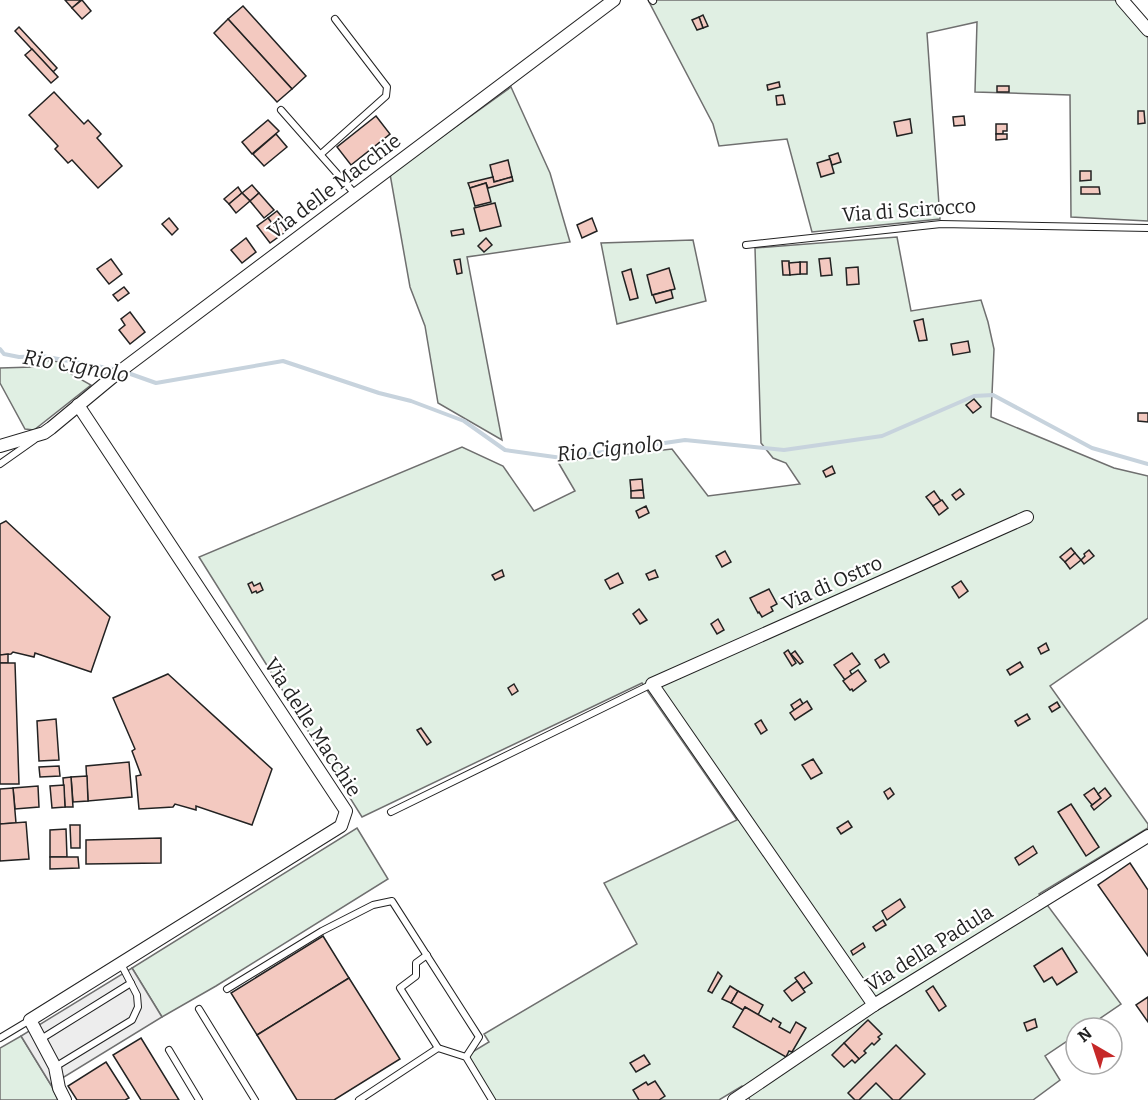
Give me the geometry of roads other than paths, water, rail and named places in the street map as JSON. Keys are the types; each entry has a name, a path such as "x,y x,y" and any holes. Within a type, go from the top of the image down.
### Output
{"street":[{"name":"Via delle Macchie","path":"0,446 44,433 129,364 614,0"},
{"path":"1122,0 1148,30"},
{"name":"Via delle Macchie","path":"30,1020 341,826 346,811 78,405"},
{"name":"Via di Ostro","path":"651,682 1027,517"},
{"path":"651,682 874,1005"},
{"name":"Via della Padula","path":"739,1099 874,1005 1148,836"},
{"path":"30,1020 55,1067 59,1088 65,1100"}],"lane":[{"path":"321,154 386,96 387,87 336,19"},
{"path":"281,110 356,195"},
{"name":"Via di Scirocco","path":"746,245 941,224 1148,228"},
{"name":"Via delle Macchie","path":"0,464 44,433"},
{"path":"391,812 651,682"},
{"path":"227,988 322,931 373,905 392,901 479,1037 466,1057"},
{"path":"427,955 416,963 416,976 400,988 438,1048 466,1057 492,1100"},
{"path":"55,1067 132,1020 138,1007 137,995 121,963"},
{"path":"41,1039 131,983"},
{"path":"199,1009 255,1100"},
{"name":"Via delle Macchie","path":"0,1038 30,1020"},
{"path":"359,1100 438,1048"},
{"path":"169,1050 199,1100"}],"waterway":[{"name":"Rio Cignolo","path":"0,349 4,354 19,357 42,356 118,370"},
{"name":"Rio Cignolo","path":"125,372 156,383 283,361 379,393 411,401 464,421 505,450 562,458 685,440 784,450 882,436 974,396 993,395 1092,448 1148,464"}]}
